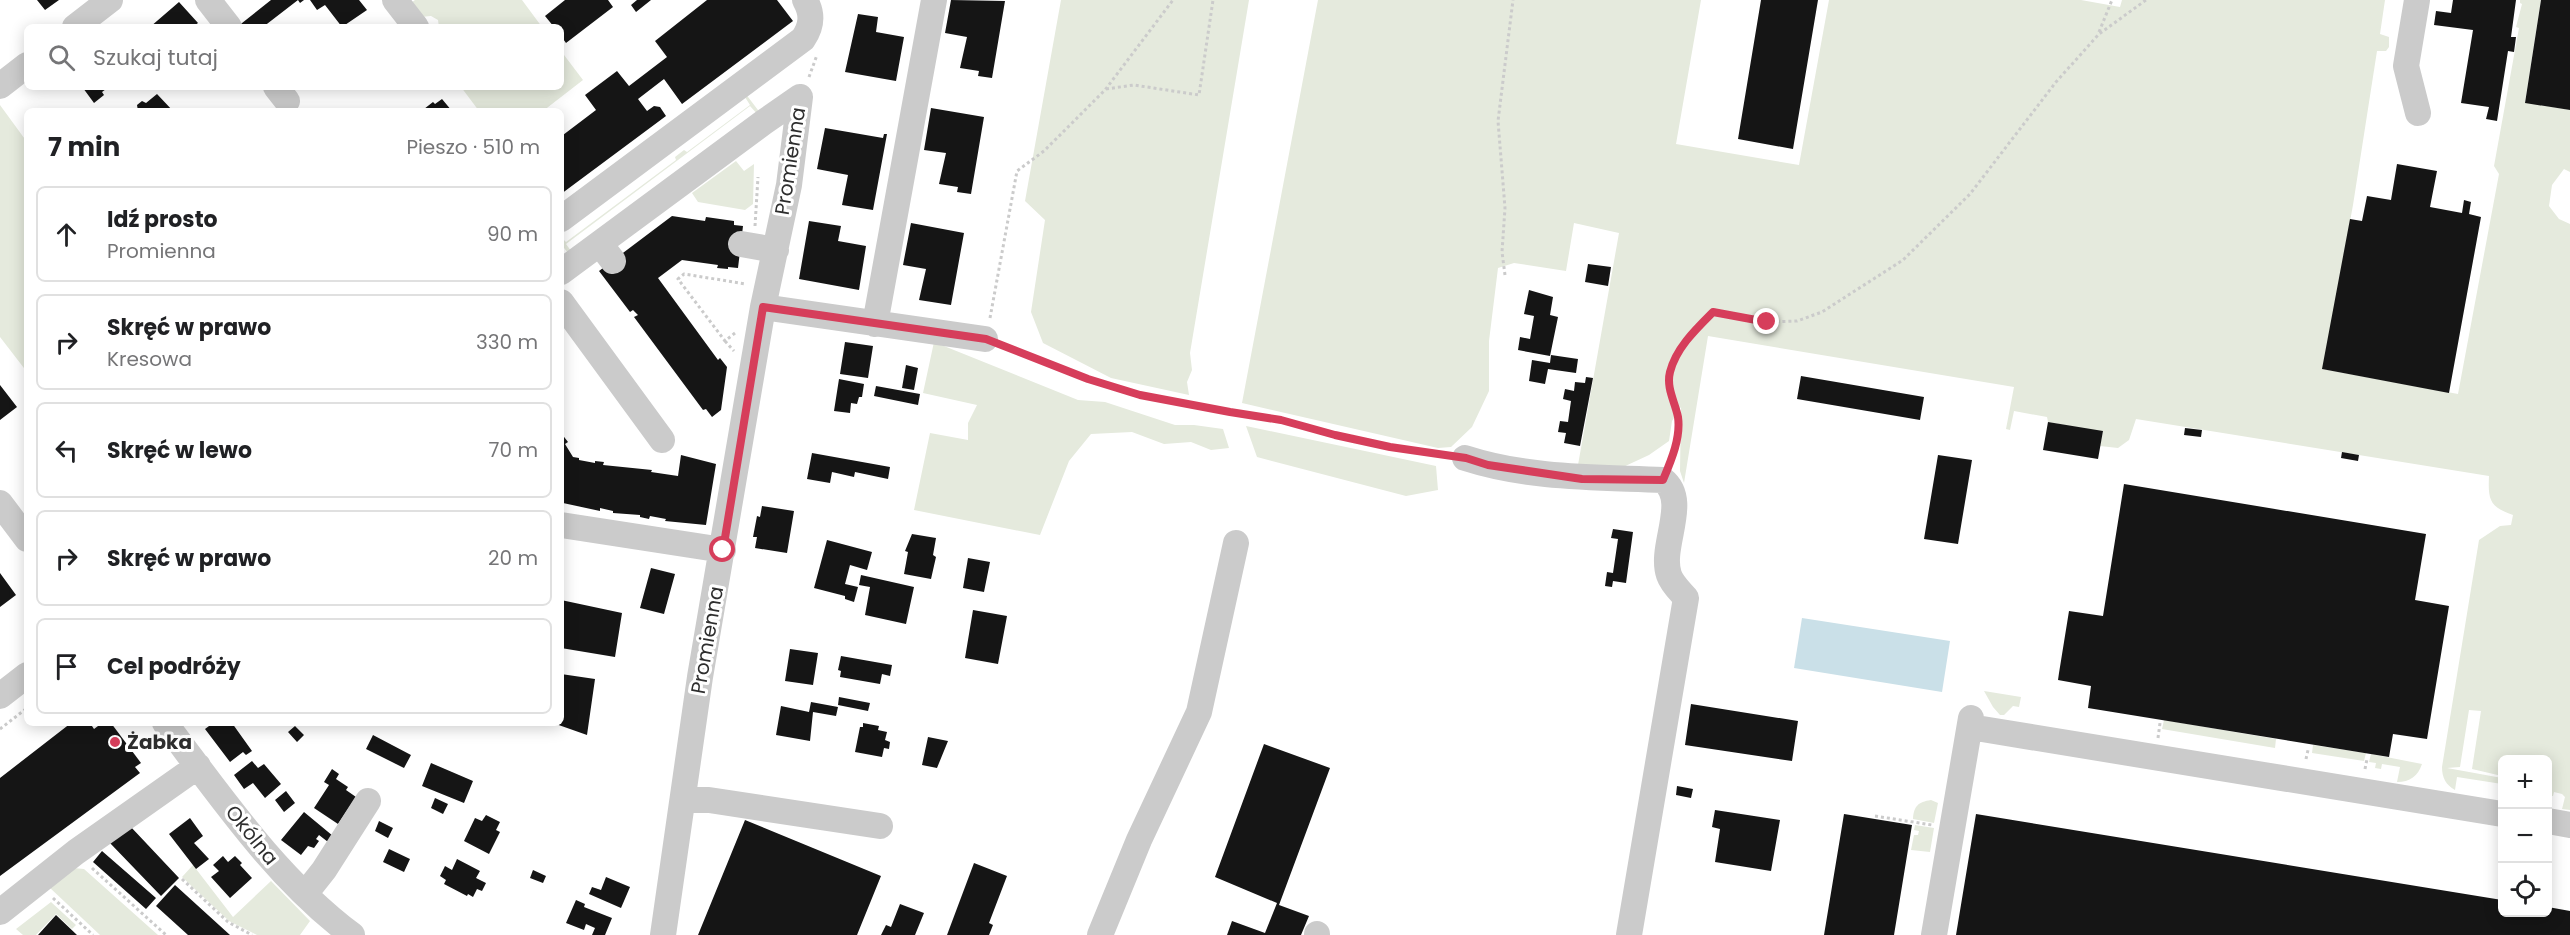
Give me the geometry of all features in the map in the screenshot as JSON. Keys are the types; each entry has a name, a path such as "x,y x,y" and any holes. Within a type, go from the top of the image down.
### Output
{"street":[{"path":"79,24 110,0"},
{"path":"208,0 227,24"},
{"path":"395,0 414,24"},
{"path":"564,217 796,46 806,34 811,15 805,0"},
{"path":"875,324 934,0"},
{"path":"2417,0 2406,66 2418,113"},
{"path":"0,86 24,67"},
{"path":"564,271 606,252 764,122 800,98 767,67"},
{"name":"Promienna","path":"663,935 682,800 763,307 756,247 789,185 800,98"},
{"path":"564,306 662,440"},
{"path":"763,307 986,339"},
{"path":"1466,458 1488,465 1582,479 1663,480 1670,486 1675,497 1666,561 1672,582 1686,598 1629,935"},
{"path":"0,503 24,535"},
{"path":"564,525 723,550"},
{"path":"1100,935 1139,840 1199,712 1236,543"},
{"path":"0,696 24,677"},
{"path":"1934,935 1970,723 2498,813"},
{"name":"Okólna","path":"167,726 256,842 305,894 352,935"},
{"path":"0,912 76,852 198,766"},
{"path":"682,800 709,800 880,826"},
{"path":"305,894 324,870 368,801"},
{"path":"2552,822 2570,825"}],"path":[{"path":"1173,0 1105,90 1044,151 1017,171 986,339 1088,379 1140,395 1281,420 1390,447 1466,458"},
{"path":"1105,90 1134,85 1199,95 1213,0"},
{"path":"1505,275 1502,252 1505,208 1498,121 1513,0"},
{"path":"2099,34 2112,0"},
{"path":"1663,480 1675,452 1678,419 1669,388 1669,374 1674,360 1691,334 1713,312 1767,322 1797,321 1822,312 1903,260 1970,194 2056,82 2099,34 2146,0"},
{"path":"742,327 725,341 678,279 684,274 748,284 756,247 759,177"},
{"path":"0,729 24,710"},
{"path":"1875,816 1937,826"},
{"path":"76,852 166,935"},
{"path":"182,879 228,922 252,935"},
{"path":"37,883 93,935"}],"shaded area":[{"path":"415,0 522,0 540,24 439,24 438,20 431,16 421,17 408,5"},
{"path":"1061,0 1249,0 1190,353 1192,370 1187,382 1189,395 1111,378 1043,343 1031,312 1045,220 1025,201"},
{"path":"1318,0 1701,0 1676,144 1799,165 1829,0 2081,0 2120,7 2122,0 2385,0 2380,34 2389,37 2389,47 2386,51 2377,51 2353,205 2323,369 2458,394 2499,174 2494,166 2519,28 2516,27 2522,4 2520,0 2541,0 2525,102 2570,110 2570,172 2564,169 2552,185 2549,206 2559,219 2570,224 2570,810 2562,809 2565,797 2562,794 2554,792 2552,796 2552,755 2498,755 2498,775 2472,769 2481,711 2469,710 2460,767 2447,768 2498,777 2498,783 2457,777 2455,790 2445,781 2443,775 2442,767 2479,540 2500,526 2511,525 2513,515 2499,509 2492,501 2489,476 2136,419 2129,440 2118,448 2100,446 2103,432 2048,422 2047,417 2014,411 2010,430 2006,429 2014,387 1708,336 1684,483 1680,471 1681,407 1672,421 1669,441 1649,455 1621,468 1578,465 1619,233 1574,223 1566,271 1514,263 1498,268 1489,341 1489,391 1472,427 1451,447 1438,448 1242,403"},
{"path":"564,55 583,80 547,108 477,108 463,90 564,90"},
{"path":"745,93 761,114 759,116 750,106 566,244 574,255 571,257 564,248 564,240 566,242 676,160 675,157 684,150 687,152 750,105 743,94"},
{"path":"0,105 24,138 24,368 0,337"},
{"path":"736,161 744,171 754,164 753,204 745,210 698,202 692,193"},
{"path":"934,342 1078,400 1105,402 1175,425 1223,429 1229,448 1211,450 1191,442 1164,444 1132,432 1091,434 1069,461 1040,535 914,510 930,433 968,440 968,423 977,405 923,393"},
{"path":"1246,426 1436,466 1438,490 1406,496 1257,457"},
{"path":"1984,691 2021,697 2019,707 2013,706 2004,715 2000,715"},
{"path":"2164,720 2276,739 2275,748 2162,729"},
{"path":"2313,745 2366,753 2364,761 2312,753"},
{"path":"2371,754 2422,764 2413,778 2397,782 2400,767 2382,764 2381,769 2375,768 2376,763 2369,762"},
{"path":"1931,800 1938,803 1934,823 1913,819 1918,805"},
{"path":"1915,825 1934,828 1930,852 1911,850 1914,835 1918,835 1919,831 1914,830"},
{"path":"193,865 233,917 271,881 310,921 300,935 257,935 229,921 182,877"},
{"path":"73,868 84,869 158,935 100,935 49,887"},
{"path":"51,902 76,925 72,929 56,914 36,935 23,935 16,929"}],"water":[{"path":"1802,618 1950,641 1942,692 1794,668"}],"building":[{"path":"37,0 59,0 45,10"},
{"path":"271,0 298,0 267,24 241,24"},
{"path":"310,0 359,0 367,10 346,24 340,24 325,5 317,10"},
{"path":"565,0 608,0 613,7 566,43 564,24 552,24 545,16"},
{"path":"637,0 651,0 636,12 631,5"},
{"path":"707,0 777,0 793,21 682,104 664,79 638,99 647,111 654,106 660,107 666,116 564,192 564,134 596,110 585,95 617,71 629,86 667,57 655,41"},
{"path":"951,0 1005,1 992,78 978,76 979,71 960,68 967,37 945,33"},
{"path":"1761,0 1818,0 1793,149 1738,139"},
{"path":"2453,0 2516,0 2511,37 2516,37 2514,52 2508,51 2497,121 2486,119 2489,107 2461,103 2473,30 2434,25 2436,11 2451,13"},
{"path":"2541,0 2570,0 2570,110 2525,103"},
{"path":"179,2 198,23 197,24 153,24"},
{"path":"858,14 878,17 876,32 904,37 896,81 845,72"},
{"path":"84,90 105,90 102,92 104,95 94,103"},
{"path":"157,94 170,108 138,108 137,105 142,101 146,103"},
{"path":"442,99 450,108 425,108 433,102 435,104"},
{"path":"931,108 984,117 971,194 957,192 958,187 939,184 946,153 924,150"},
{"path":"825,128 883,138 884,134 887,134 873,210 842,205 848,175 817,169"},
{"path":"2397,164 2437,171 2430,207 2462,213 2464,200 2471,202 2469,214 2481,217 2449,393 2322,369 2350,219 2362,221 2367,196 2391,200"},
{"path":"672,216 705,221 706,217 734,221 734,225 743,226 738,268 717,268 718,265 682,260 658,278 718,360 720,358 727,367 721,410 712,417 706,409 703,410 634,317 638,315 633,310 630,312 599,271"},
{"path":"809,221 841,226 838,241 866,246 859,290 799,279"},
{"path":"911,223 964,233 951,305 919,300 926,269 903,265"},
{"path":"1588,264 1611,267 1608,286 1585,282"},
{"path":"1529,290 1553,297 1550,315 1558,317 1550,356 1518,350 1520,337 1530,339 1534,316 1524,314"},
{"path":"845,342 873,346 868,378 840,374"},
{"path":"1551,355 1578,359 1576,373 1548,369 1545,384 1529,381 1532,360 1550,363"},
{"path":"906,365 918,368 914,390 902,388"},
{"path":"1801,376 1924,397 1920,420 1797,399"},
{"path":"1586,377 1593,378 1580,446 1564,443 1566,433 1558,432 1560,421 1568,422 1571,401 1563,399 1565,389 1574,391 1575,382 1585,383"},
{"path":"839,379 864,384 862,397 859,397 857,404 851,403 850,413 834,411"},
{"path":"0,385 17,407 0,420"},
{"path":"876,386 920,394 918,405 874,396"},
{"path":"2048,422 2103,431 2098,459 2043,450"},
{"path":"2185,428 2202,430 2201,437 2184,435"},
{"path":"564,437 568,442 565,444 573,457 595,463 595,461 604,462 603,465 652,470 651,472 678,476 681,455 716,464 706,525 665,521 666,519 650,516 649,519 640,517 640,515 613,513 613,511 600,508 600,511 564,503"},
{"path":"2342,452 2359,455 2358,461 2341,458"},
{"path":"812,453 890,467 888,479 855,472 854,477 832,472 830,483 807,479"},
{"path":"1938,455 1972,460 1958,544 1924,539"},
{"path":"2124,484 2426,534 2415,600 2449,606 2427,739 2393,734 2389,757 2088,708 2091,686 2058,680 2059,673 2069,611 2103,616"},
{"path":"762,506 794,511 787,553 755,548 757,537 753,537 757,516 760,517"},
{"path":"1613,529 1633,532 1626,583 1613,581 1612,587 1605,586 1607,572 1613,573 1618,539 1611,538"},
{"path":"912,534 936,538 933,555 936,557 931,579 904,574 908,552 905,551"},
{"path":"827,540 872,552 867,570 850,565 845,584 858,587 854,602 845,599 845,596 814,588"},
{"path":"968,558 990,562 984,592 963,588"},
{"path":"651,568 675,574 664,614 640,608"},
{"path":"0,573 16,595 0,607"},
{"path":"861,575 914,587 906,624 865,615 870,587 859,585"},
{"path":"564,601 622,613 615,657 564,648"},
{"path":"973,610 1007,616 998,664 965,658"},
{"path":"790,649 818,653 813,685 785,681"},
{"path":"841,656 892,665 890,676 882,674 880,684 840,677 841,671 838,670"},
{"path":"564,674 595,679 587,735 562,726 564,726"},
{"path":"839,697 870,703 868,711 838,705"},
{"path":"811,702 838,707 836,716 813,712 810,741 776,735 781,706 809,712"},
{"path":"1691,704 1798,721 1792,761 1685,745"},
{"path":"863,723 879,726 878,730 887,732 885,740 890,742 889,749 884,748 882,757 855,752 860,727 863,727"},
{"path":"67,726 92,726 94,729 98,726 113,726 141,763 135,767 140,773 0,876 0,778"},
{"path":"209,726 234,726 252,751 246,755 243,752 230,762 205,729"},
{"path":"295,726 304,735 297,742 288,732"},
{"path":"373,735 411,755 404,768 366,749"},
{"path":"928,737 948,741 937,768 922,765"},
{"path":"1264,744 1330,768 1279,905 1309,916 1301,935 1227,935 1232,921 1265,933 1277,903 1215,877"},
{"path":"252,761 258,768 264,764 281,784 265,798 253,783 244,789 234,775"},
{"path":"431,763 473,781 464,803 422,786"},
{"path":"332,769 339,774 336,779 348,787 346,790 356,797 338,824 314,808 329,785 324,782"},
{"path":"1677,786 1693,789 1691,798 1676,795"},
{"path":"286,791 295,803 284,812 275,800"},
{"path":"435,798 448,804 443,814 431,808"},
{"path":"1715,810 1780,820 1771,871 1715,862 1720,829 1712,827"},
{"path":"304,812 333,836 328,842 319,835 316,839 319,841 314,848 308,846 301,855 281,840"},
{"path":"1844,814 1912,825 1894,935 1824,935"},
{"path":"1976,814 2498,899 2498,917 2552,917 2552,908 2570,911 2570,935 1956,935"},
{"path":"486,815 500,822 496,830 500,832 489,854 464,841 475,818 482,821"},
{"path":"190,818 203,836 194,843 209,859 196,869 169,834"},
{"path":"745,820 881,876 857,935 698,935"},
{"path":"379,821 393,828 388,838 375,831"},
{"path":"130,826 179,878 161,896 109,842"},
{"path":"389,849 410,859 404,872 383,862"},
{"path":"102,851 156,898 146,909 93,862"},
{"path":"223,856 228,862 235,856 252,878 230,898 211,877 219,871 213,865"},
{"path":"457,859 480,871 476,878 486,883 482,891 477,889 473,897 444,884 446,880 440,876 445,866 452,870"},
{"path":"974,863 1007,876 989,923 993,925 989,935 947,935"},
{"path":"533,870 546,876 543,883 530,878"},
{"path":"606,877 630,887 621,908 589,894 592,887 601,890"},
{"path":"175,885 230,935 188,935 156,906"},
{"path":"576,900 585,904 584,907 612,918 605,935 592,935 595,928 586,924 584,930 566,923"},
{"path":"900,904 924,913 915,935 881,935 886,925 891,927"},
{"path":"56,915 77,935 38,935"}],"place":[{"name":"Żabka","path":"115,742"}],"route":[{"path":"723,550 763,307 986,339 1088,379 1140,395 1281,420 1390,447 1582,479 1663,480 1675,452 1678,419 1669,388 1669,374 1674,360 1691,334 1713,312 1767,322"}]}
